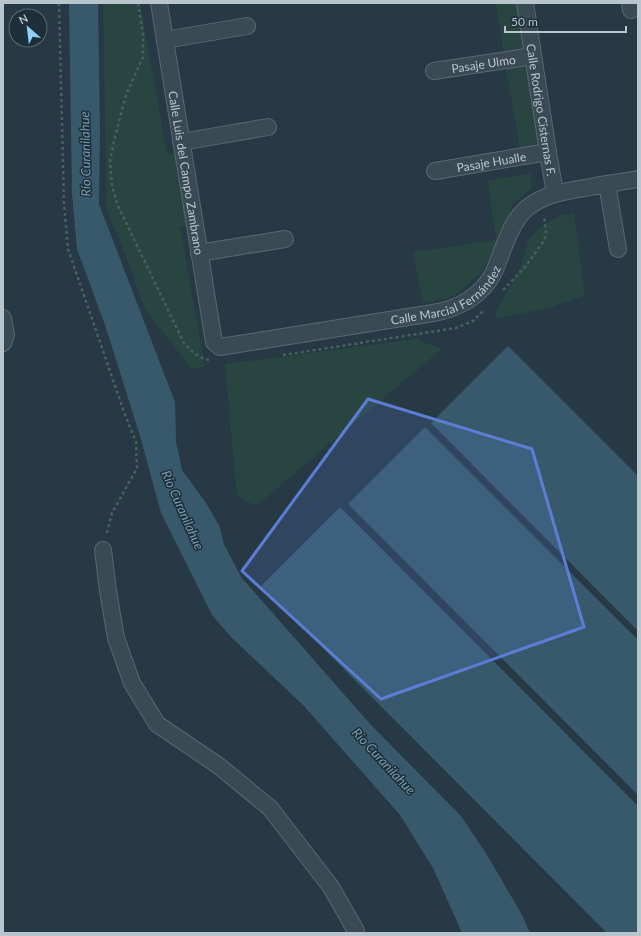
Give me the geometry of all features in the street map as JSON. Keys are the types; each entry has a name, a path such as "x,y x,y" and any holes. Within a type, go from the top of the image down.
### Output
{"street":[{"name":"Calle Luis del Campo Zambrano","path":"159,3 214,342"},
{"name":"Calle Rodrigo Cisternas F.","path":"526,3 548,152 548,196"},
{"path":"165,40 246,26"},
{"name":"Pasaje Ulmo","path":"434,71 533,56"},
{"path":"181,142 268,127"},
{"name":"Pasaje Hualle","path":"435,171 548,152"},
{"name":"Calle Marcial Fernández","path":"214,342 220,347 445,311 457,307 472,297 486,284 493,273 515,222 526,209 548,196 638,179"},
{"path":"607,184 618,249"},
{"path":"199,253 285,239"},
{"path":"3,318 6,335 3,343"},
{"path":"103,550 116,638 132,684 157,724 219,766 270,808 331,887 356,933"}],"path":[{"path":"59,3 64,203 68,249 124,412 136,442 137,468 112,513 103,550"},
{"path":"138,3 143,34 143,57 126,95 114,141 110,161 112,186 118,206 184,343 190,351 202,358 215,361"},
{"path":"503,290 525,267 544,241 546,233 548,196"},
{"path":"276,356 456,328 473,321 487,307"}],"highlighted area":[{"path":"368,399 532,449 584,627 381,699 242,571"}],"green space":[{"path":"103,3 140,3 167,154 175,153 187,226 180,227 205,367 191,368 145,309 124,251 107,211"},
{"path":"496,3 518,3 526,53 504,56"},
{"path":"528,65 541,146 520,149 506,69"},
{"path":"531,173 532,188 513,204 491,260 478,276 459,293 445,299 423,303 413,252 496,240 488,181"},
{"path":"574,213 585,296 547,308 501,318 494,316 521,266 529,238 545,224 562,215"},
{"path":"416,339 442,349 256,506 237,496 225,364"}],"water":[{"name":"Río Curanilahue","path":"69,3 98,3 100,132 99,204 175,402 176,441 182,470 206,503 219,525 224,544 241,577 371,725 461,816 489,858 522,915 530,933 462,933 433,868 400,815 304,706 231,637 212,615 161,513 140,436 105,325 77,249 72,194"},
{"path":"508,346 638,476 638,631 431,423"},
{"path":"425,427 638,640 638,795 348,504"},
{"path":"340,507 638,806 638,933 607,933 261,586"}]}
